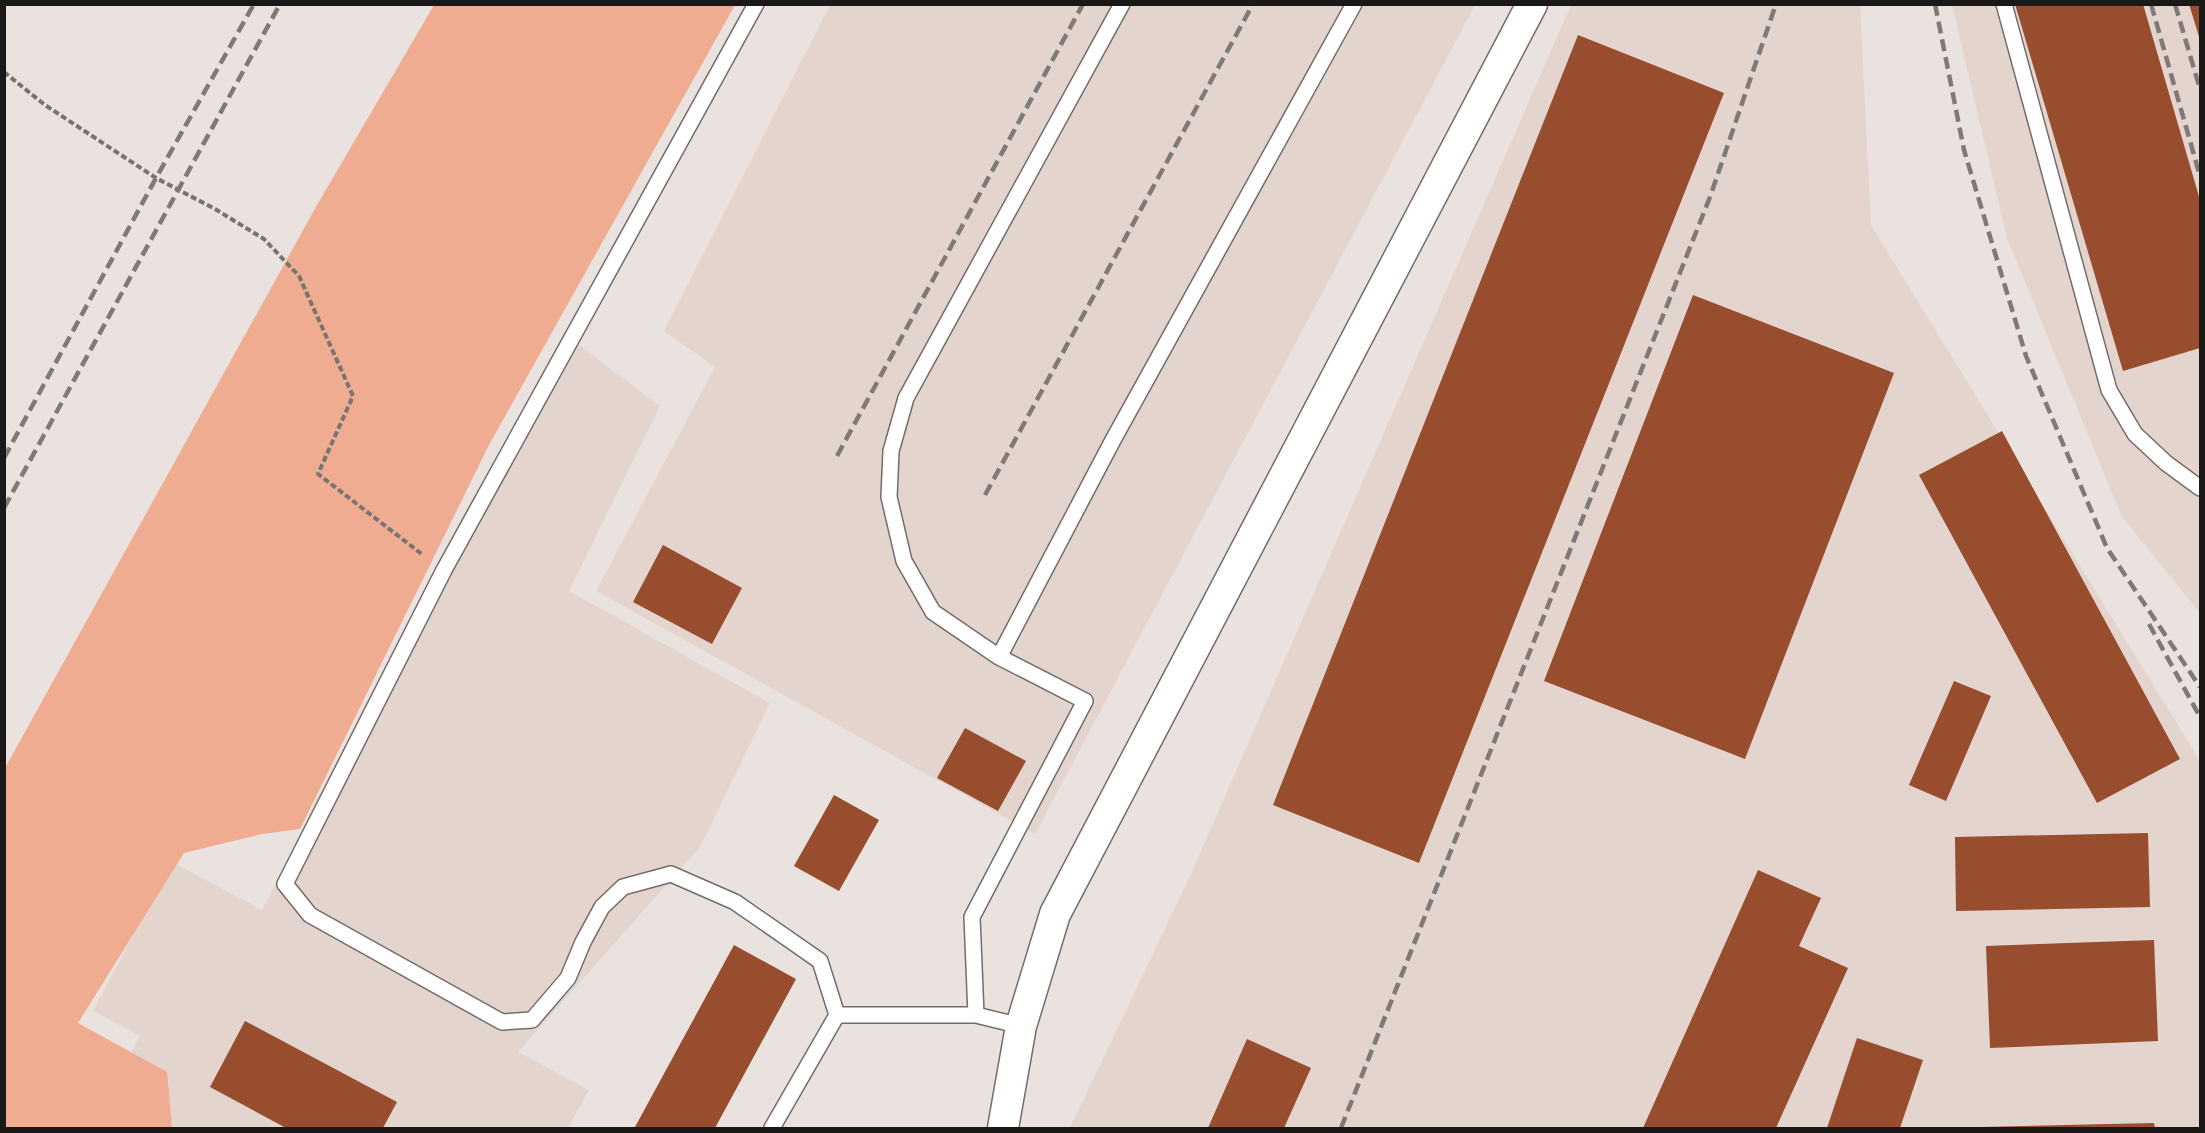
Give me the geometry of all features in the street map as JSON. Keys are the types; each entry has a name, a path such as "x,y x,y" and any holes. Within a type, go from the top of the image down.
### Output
{"street":[{"path":"1003,1128 1021,1026 1055,914 1532,4"}],"lane":[{"path":"756,4 444,570 285,884 310,915 502,1022 532,1020 568,978 583,942 602,907 623,887 671,874 735,902 820,961 837,1015 772,1128"},
{"path":"975,1016 972,916 1085,701 999,657 933,612 904,561 889,497 891,452 906,398 1122,4"},
{"path":"999,657 1113,440 1354,4"},
{"path":"2004,4 2109,390 2135,434 2166,463 2200,488"},
{"path":"837,1015 975,1016 1021,1026"}],"path":[{"path":"4,72 45,105 156,178 216,209 264,239 299,276 353,396 318,474 444,570"}],"shaded area":[{"path":"434,5 735,5 489,445 300,829 262,834 184,853 78,1023 167,1072 172,1128 5,1128 5,768 317,205"},
{"path":"830,5 1475,5 1035,834 596,591 715,367 664,331"},
{"path":"1571,5 1860,5 1871,225 2200,761 2200,1128 1070,1128 1191,874"},
{"path":"1952,5 2200,5 2200,613 2122,517 2007,238"},
{"path":"564,334 660,406 569,591 770,703 700,847 518,1052 589,1090 568,1128 91,1127 140,1036 93,1011 172,862 262,910"}],"building":[{"path":"2015,4 2143,4 2200,200 2200,348 2123,371"},
{"path":"2189,4 2200,4 2200,40"},
{"path":"1578,35 1724,93 1419,863 1273,805"},
{"path":"1693,295 1894,373 1745,759 1544,681"},
{"path":"2002,431 2180,759 2097,803 1919,475"},
{"path":"663,545 742,588 712,644 633,602"},
{"path":"1954,681 1991,696 1946,801 1909,785"},
{"path":"965,728 1026,761 998,811 937,778"},
{"path":"834,795 879,820 839,891 794,866"},
{"path":"2148,833 2150,907 1956,911 1955,837"},
{"path":"1758,870 1821,898 1799,946 1848,968 1776,1128 1643,1128"},
{"path":"2154,940 2158,1041 1990,1048 1986,946"},
{"path":"734,945 796,979 715,1128 635,1127"},
{"path":"245,1021 397,1102 383,1128 286,1128 210,1087"},
{"path":"1857,1038 1923,1060 1900,1128 1827,1128"},
{"path":"1247,1039 1311,1068 1284,1128 1208,1128"},
{"path":"2154,1123 2155,1128 1982,1128 1982,1127"}],"railway":[{"path":"4,458 156,178 254,4"},
{"path":"4,508 280,4"},
{"path":"837,456 1083,4"},
{"path":"985,495 1253,4"},
{"path":"1341,1128 1710,197 1776,4"},
{"path":"1935,4 1964,150 2026,356 2107,548 2200,687"},
{"path":"2151,4 2200,176"},
{"path":"2175,4 2200,89"},
{"path":"2149,624 2200,717"}]}
